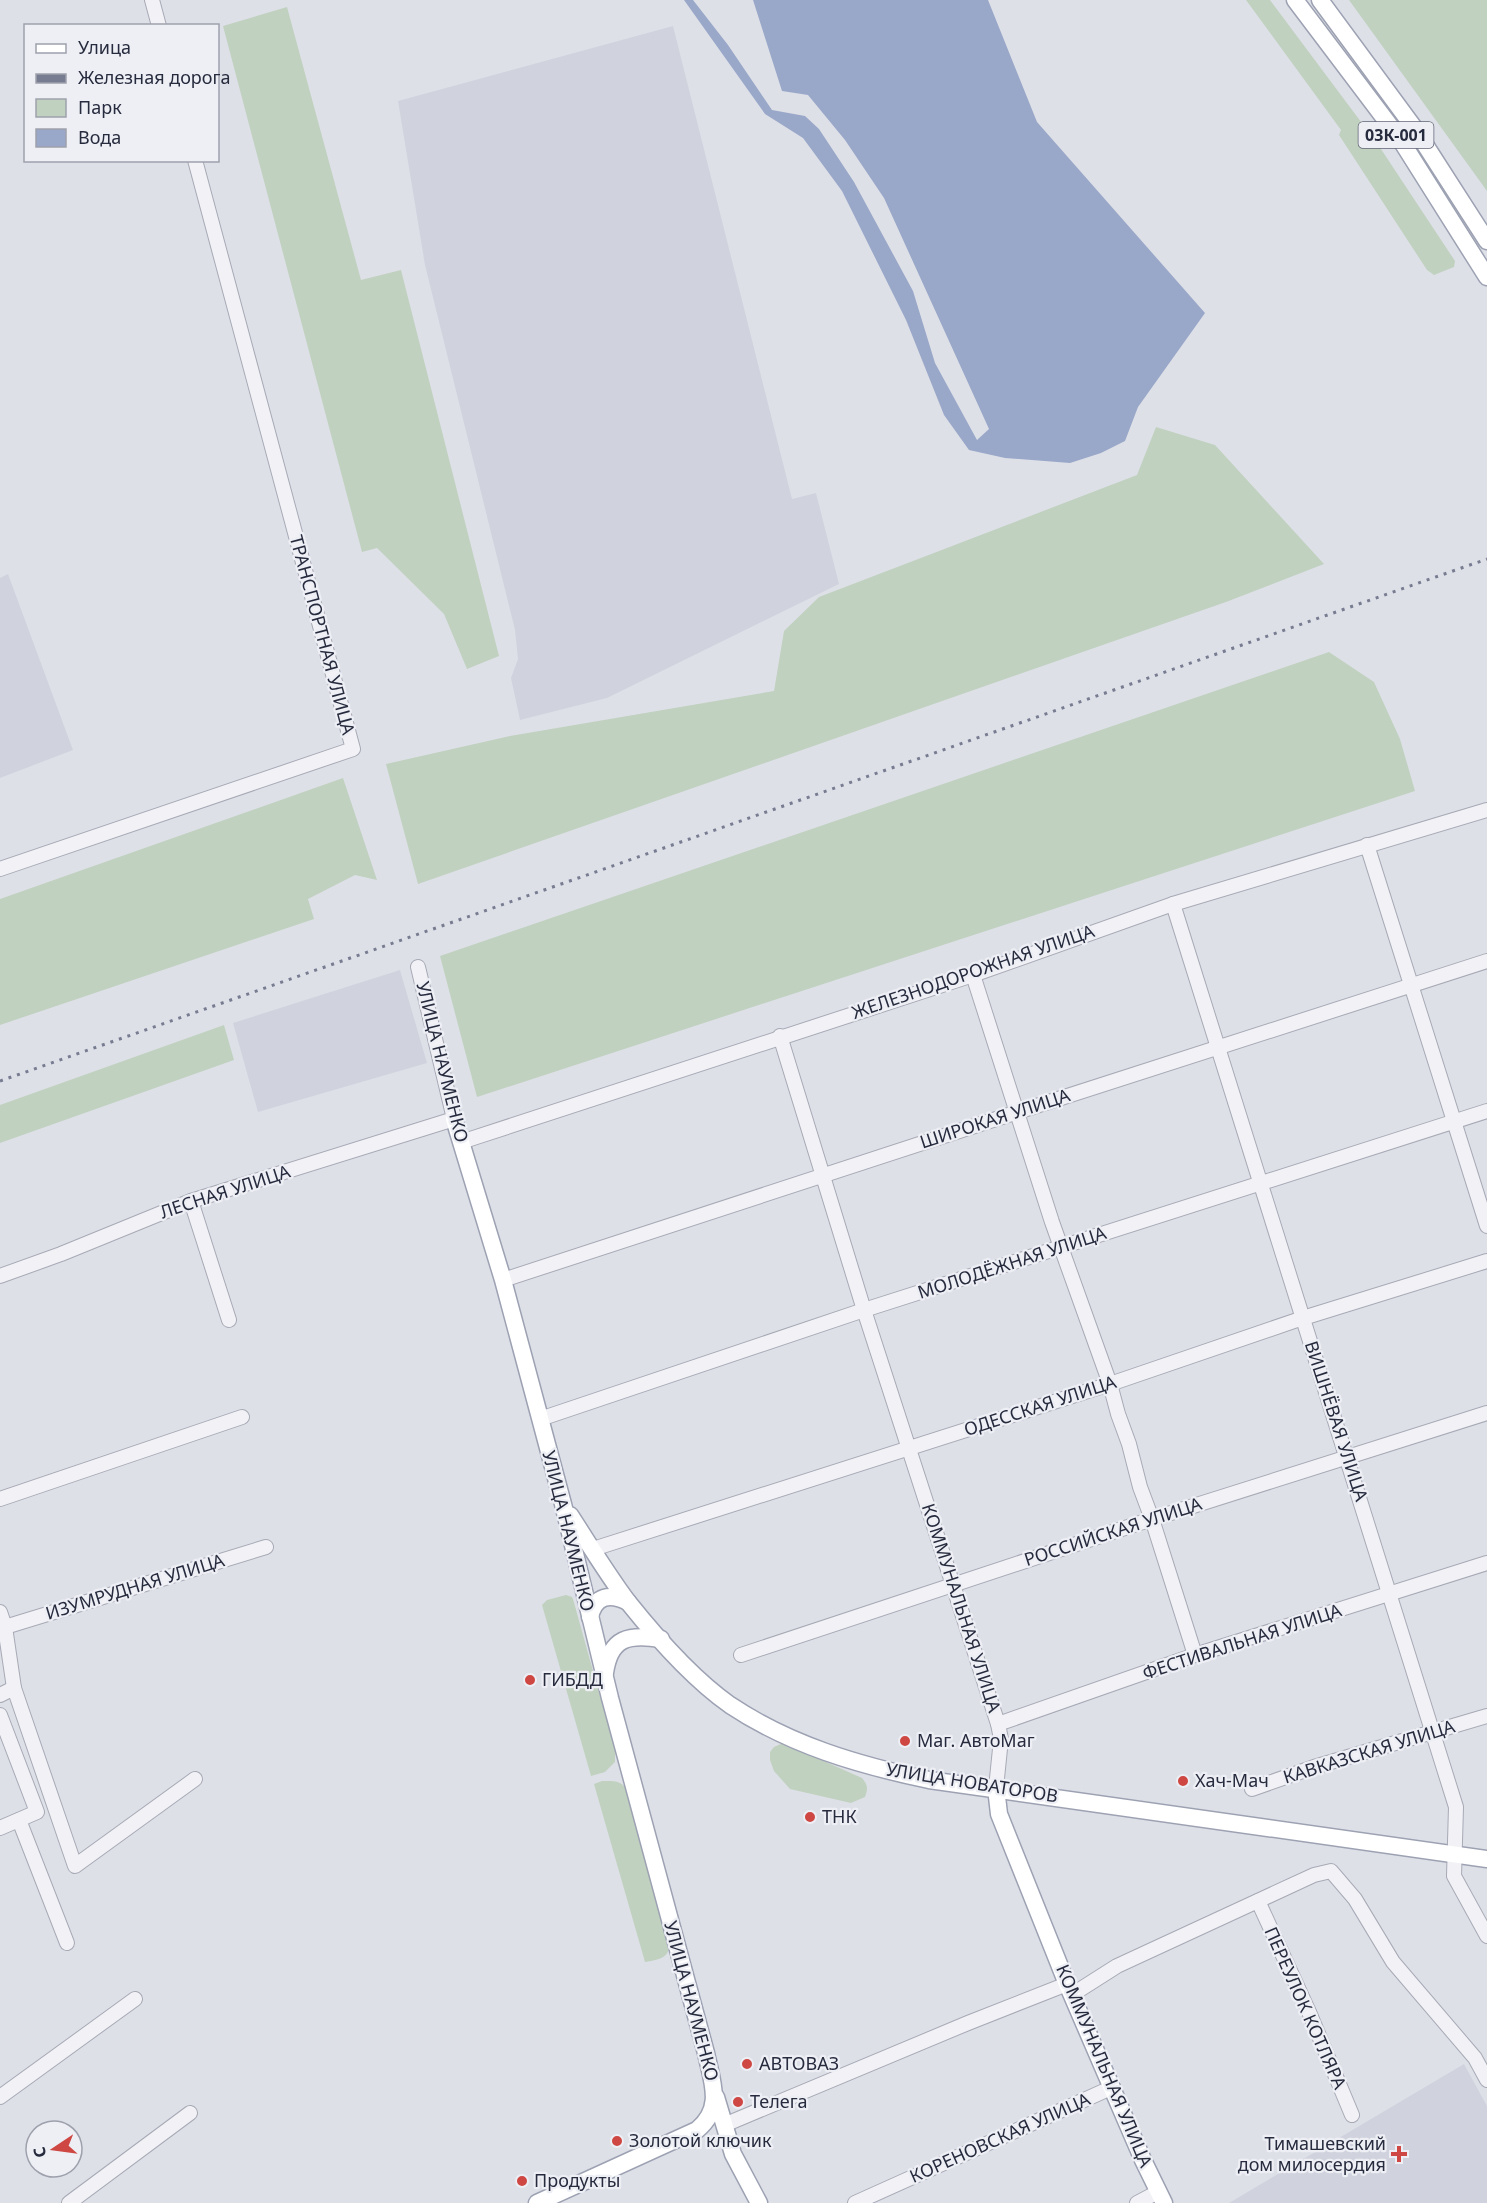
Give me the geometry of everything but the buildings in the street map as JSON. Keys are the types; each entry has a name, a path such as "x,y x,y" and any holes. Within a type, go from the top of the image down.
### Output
{"main road":[{"name":"03К-001","path":"1295,0 1400,139 1487,278"},
{"name":"03К-001","path":"1320,0 1415,129 1487,241"},
{"name":"УЛИЦА НАУМЕНКО","path":"454,1119 503,1280 590,1617 610,1645 605,1674 724,2125 733,2154 759,2203"},
{"name":"УЛИЦА НОВАТОРОВ","path":"562,1504 628,1602 696,1677 728,1704 789,1738 844,1759 928,1780 1487,1859"},
{"path":"590,1617 596,1602 601,1598 618,1597 628,1602 630,1621 610,1645"},
{"path":"610,1645 639,1637 661,1639"},
{"name":"КОММУНАЛЬНАЯ УЛИЦА","path":"996,1788 999,1814 1070,1989 1161,2197"},
{"name":"УЛИЦА НАУМЕНКО","path":"537,2203 683,2138 703,2126 711,2114 716,2096"}],"street":[{"path":"152,0 158,24"},
{"name":"ТРАНСПОРТНАЯ УЛИЦА","path":"0,869 353,749 196,162"},
{"name":"ЖЕЛЕЗНОДОРОЖНАЯ УЛИЦА","path":"461,1142 780,1036 973,975 1173,904 1487,810"},
{"path":"1367,845 1487,1226"},
{"name":"ВИШНЁВАЯ УЛИЦА","path":"1173,904 1456,1807 1454,1876 1487,1936"},
{"name":"ШИРОКАЯ УЛИЦА","path":"503,1280 823,1174 1487,961"},
{"name":"УЛИЦА НАУМЕНКО","path":"418,967 454,1119"},
{"path":"973,975 1061,1247 1110,1384 1140,1487 1195,1655"},
{"name":"КОММУНАЛЬНАЯ УЛИЦА","path":"780,1036 864,1310 998,1724 1001,1739 996,1788"},
{"name":"МОЛОДЁЖНАЯ УЛИЦА","path":"540,1419 864,1310 1487,1112"},
{"name":"ЛЕСНАЯ УЛИЦА","path":"0,1276 61,1254 191,1201 454,1119"},
{"path":"191,1201 229,1320"},
{"name":"ОДЕССКАЯ УЛИЦА","path":"593,1549 1110,1384 1303,1318 1487,1261"},
{"name":"РОССИЙСКАЯ УЛИЦА","path":"741,1655 1152,1519 1487,1413"},
{"path":"0,1499 242,1417"},
{"name":"ИЗУМРУДНАЯ УЛИЦА","path":"5,1627 266,1547"},
{"name":"ФЕСТИВАЛЬНАЯ УЛИЦА","path":"998,1724 1195,1655 1487,1563"},
{"path":"0,1612 5,1627 14,1688 75,1866 195,1779"},
{"path":"0,1695 14,1688"},
{"path":"0,1715 37,1812 0,1828"},
{"name":"КАВКАЗСКАЯ УЛИЦА","path":"1252,1790 1314,1767 1487,1716"},
{"path":"19,1820 68,1943"},
{"path":"724,2125 968,2023 1070,1989 1314,1875 1331,1871 1355,1899 1393,1962 1475,2058 1487,2080"},
{"name":"ПЕРЕУЛОК КОТЛЯРА","path":"1258,1901 1309,2012 1352,2115"},
{"path":"0,2097 135,1999"},
{"name":"КОРЕНОВСКАЯ УЛИЦА","path":"855,2203 1113,2087"},
{"path":"69,2203 190,2113"},
{"path":"1137,2203 1161,2197"}],"shaded area":[{"path":"673,26 792,499 816,493 839,584 607,698 520,720 511,678 518,659 515,630 425,265 398,101"},
{"path":"8,574 73,750 0,778 0,578"},
{"path":"400,970 427,1063 258,1112 233,1023"},
{"name":"Тимашевский дом милосердия","path":"1464,2064 1487,2106 1487,2203 1229,2203"}],"green space":[{"path":"1246,0 1270,0 1379,146 1455,261 1454,267 1434,275 1427,270 1339,135 1341,130"},
{"path":"1349,0 1487,0 1487,191"},
{"path":"287,7 361,280 401,270 499,656 467,669 444,614 377,548 362,552 223,26"},
{"path":"1156,427 1215,445 1324,564 1226,602 418,884 386,764 510,736 774,691 784,631 819,597 1137,475"},
{"path":"1329,652 1374,682 1400,739 1415,791 477,1097 440,956"},
{"path":"343,778 377,880 355,875 308,899 314,919 0,1025 0,899"},
{"path":"224,1025 234,1060 0,1143 0,1105"},
{"path":"566,1595 573,1599 615,1750 615,1762 605,1772 591,1776 542,1605 547,1600"},
{"path":"783,1743 862,1778 867,1787 865,1797 851,1803 790,1789 774,1771 770,1760 770,1752 774,1747"},
{"path":"602,1781 618,1782 628,1792 669,1947 666,1954 657,1960 645,1962 594,1784"}],"water":[{"path":"684,0 693,0 728,45 772,110 805,116 819,129 854,182 913,291 935,363 977,440 989,429 884,198 845,140 808,95 782,91 753,0 988,0 1037,122 1205,313 1138,407 1125,441 1101,453 1070,463 1005,458 969,450 944,415 906,320 842,191 803,138 765,114"}],"railway":[{"path":"0,1081 1487,559"}],"place":[{"name":"ГИБДД","path":"530,1680"},
{"name":"Маг. АвтоМаг","path":"905,1741"},
{"name":"Хач-Мач","path":"1183,1781"},
{"name":"ТНК","path":"810,1817"},
{"name":"АВТОВАЗ","path":"747,2064"},
{"name":"Телега","path":"738,2102"},
{"name":"Золотой ключик","path":"617,2141"},
{"name":"Тимашевский дом милосердия","path":"1399,2154"},
{"name":"Продукты","path":"522,2181"}]}
